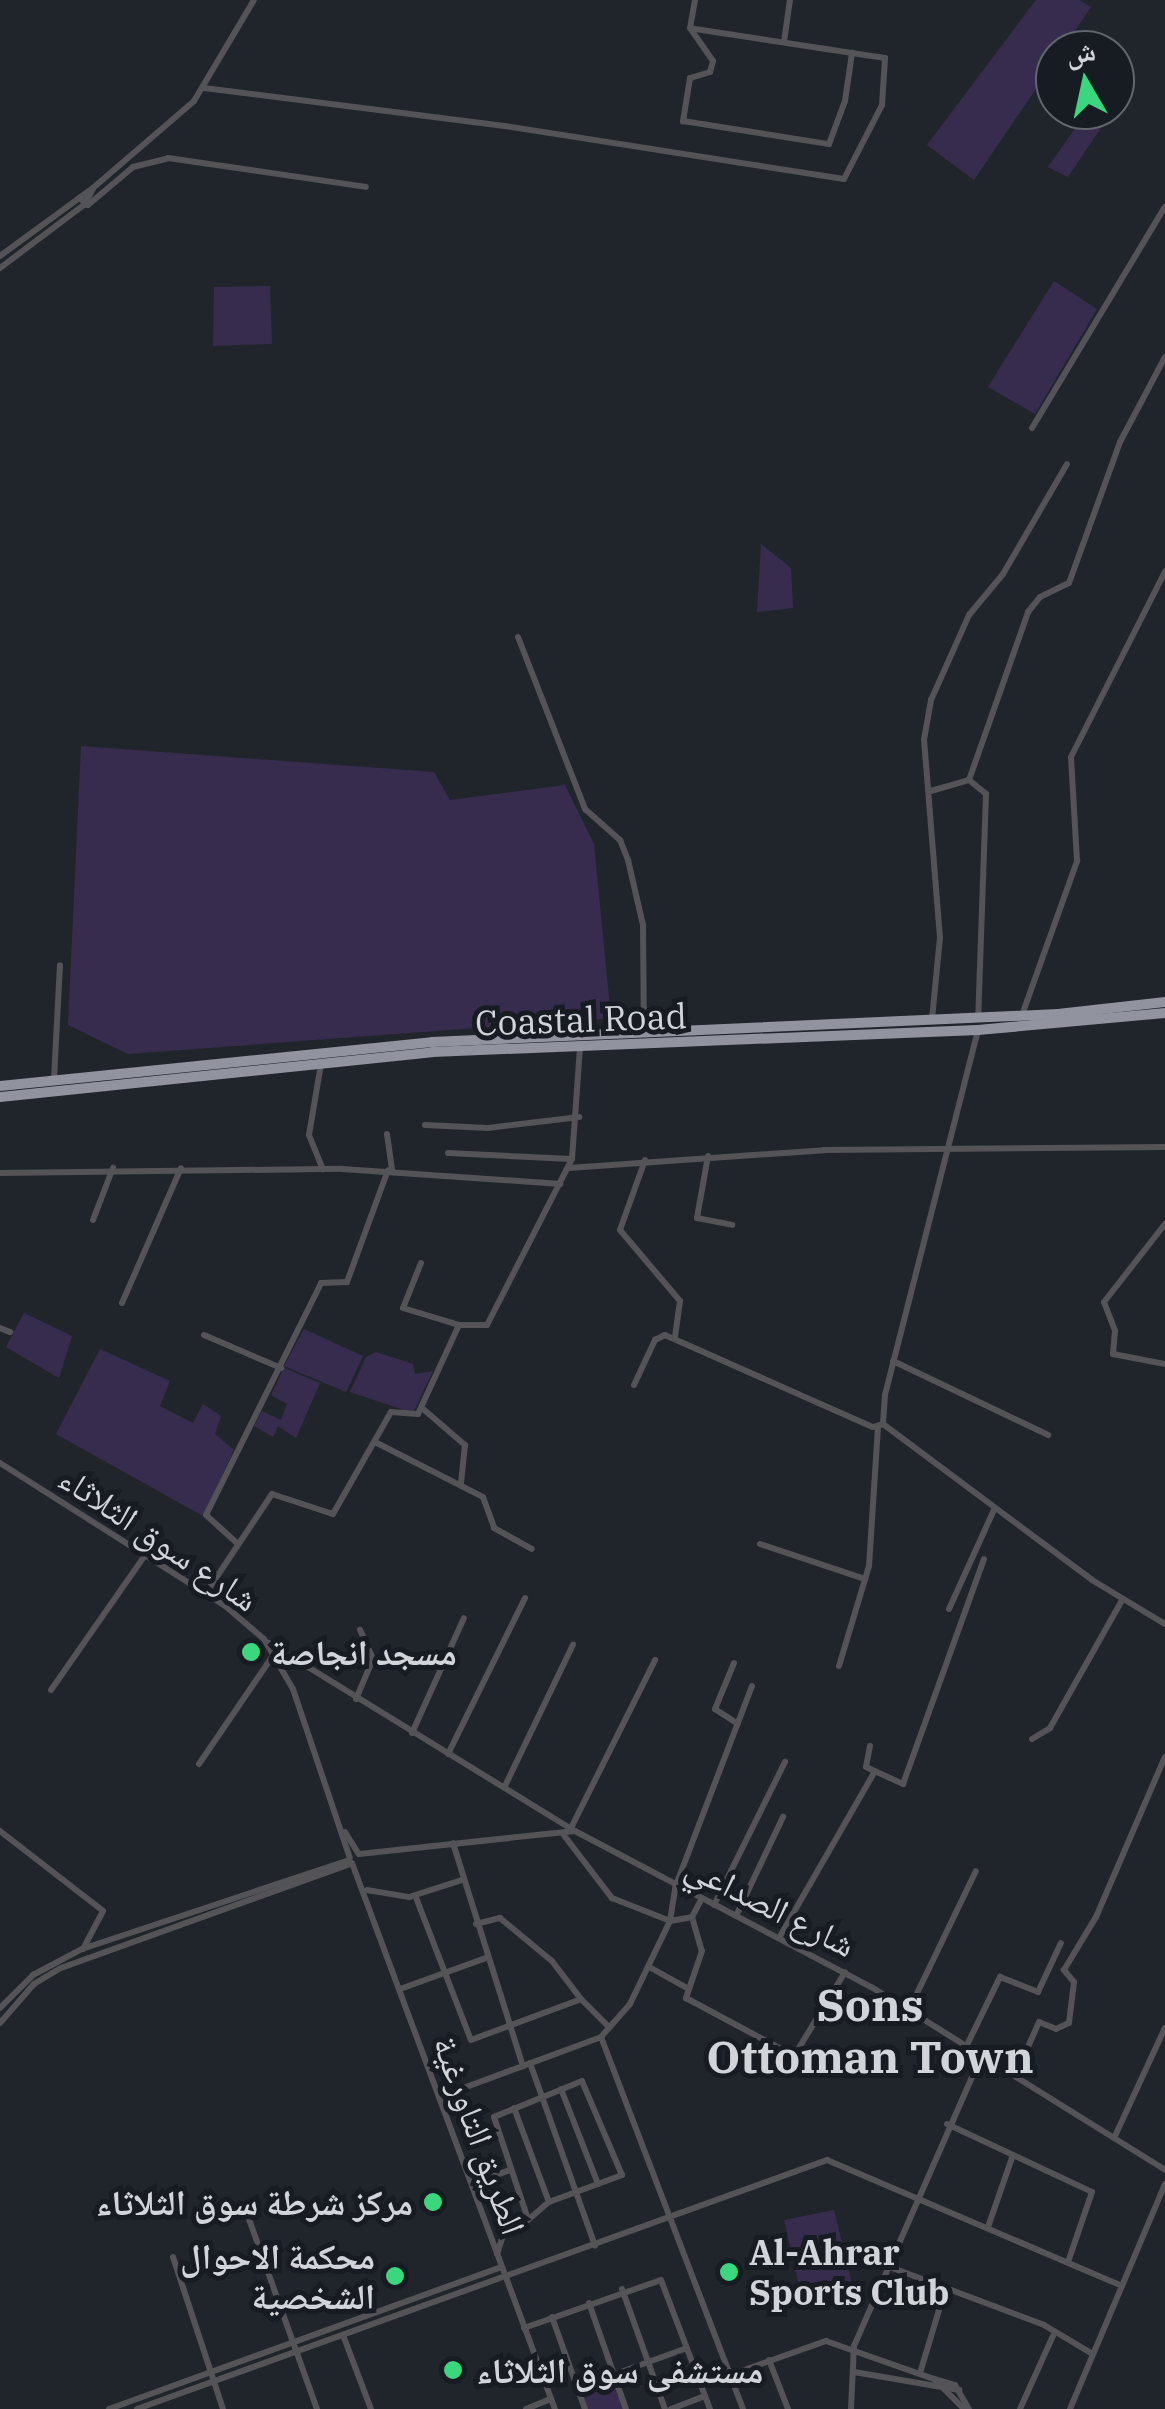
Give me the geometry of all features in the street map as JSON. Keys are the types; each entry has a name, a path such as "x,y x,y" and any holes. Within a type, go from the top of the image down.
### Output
{"highway":[{"name":"Coastal Road","path":"0,1095 432,1042 932,1020 978,1024 1165,1002"},
{"name":"Coastal Road","path":"0,1095 54,1079 111,1080 580,1047 844,1036 1165,1013"},
{"path":"844,1024 844,1036"}],"street":[{"path":"0,268 81,201 204,88 254,0"},
{"path":"694,0 690,28 714,60 710,72 690,78 683,121 829,144 845,101 852,53"},
{"path":"784,42 790,0"},
{"path":"204,88 505,126 832,181 844,179 882,105 885,58 690,28"},
{"path":"0,256 133,167 168,158 366,188"},
{"path":"1032,428 1165,208"},
{"path":"969,780 1028,612 1040,597 1069,583 1120,442 1165,358"},
{"path":"932,1020 940,929 924,729 941,672 969,615 1003,574 1067,464"},
{"path":"1022,1016 1076,862 1071,758 1165,572"},
{"path":"518,637 585,810 620,840 628,860 643,925 644,1031"},
{"path":"930,790 969,780"},
{"path":"838,1666 865,1579 880,1426 893,1361 978,1024 986,794 969,780"},
{"path":"54,1079 60,966"},
{"path":"420,1264 403,1308 458,1325 487,1325 572,1160 580,1117 580,1047"},
{"path":"321,1064 309,1135 323,1169"},
{"path":"425,1125 488,1128 580,1117"},
{"path":"239,1544 206,1515 321,1283 347,1282 390,1170 387,1134"},
{"path":"569,1168 708,1156 1165,1147"},
{"path":"448,1153 572,1160"},
{"path":"708,1156 697,1218 732,1225"},
{"path":"645,1160 620,1230 680,1302 675,1338"},
{"path":"0,1174 113,1168 390,1170 560,1184"},
{"path":"93,1220 113,1168"},
{"path":"122,1303 181,1168"},
{"path":"1165,1224 1104,1302 1115,1331 1113,1354 1165,1364"},
{"path":"206,1594 272,1494 333,1514 391,1412 416,1416 422,1408 458,1325"},
{"path":"0,1328 10,1332"},
{"path":"204,1336 281,1368"},
{"path":"634,1385 658,1336 675,1338 880,1426 1122,1600 1165,1624"},
{"path":"893,1361 1048,1435"},
{"path":"422,1408 465,1445 461,1483"},
{"path":"375,1442 486,1499 494,1528 532,1549"},
{"name":"شارع سوق الثلاثاء","path":"0,1462 206,1594 264,1640 274,1654 354,1859"},
{"path":"949,1609 994,1510"},
{"path":"760,1544 865,1579"},
{"path":"51,1690 146,1554"},
{"path":"870,1746 865,1764 874,1773 903,1784 984,1559"},
{"path":"448,1754 525,1598"},
{"path":"1032,1739 1050,1728 1122,1600"},
{"path":"412,1733 464,1618"},
{"path":"356,1699 373,1659 360,1630"},
{"name":"شارع الصداعي","path":"264,1640 573,1830 846,1972 1165,2170"},
{"path":"505,1786 573,1645"},
{"path":"200,1764 274,1654"},
{"path":"0,2024 34,1984 61,1968 370,1852 573,1830 655,1660"},
{"path":"734,1663 715,1709 738,1724"},
{"path":"439,2097 601,2037 610,2028 651,1968 670,1921 676,1885 752,1686"},
{"path":"1016,2074 1039,2022 1056,2029 1069,2023 1074,1982 1064,1970 1096,1917 1165,1757"},
{"path":"714,1905 785,1762"},
{"path":"779,1938 874,1773"},
{"path":"736,1916 783,1817"},
{"path":"0,1831 103,1911 82,1950"},
{"path":"562,1833 612,1898 670,1921 692,1917"},
{"path":"452,1843 509,2025 595,2246"},
{"path":"0,2008 23,1983 82,1950 188,1911 354,1859"},
{"name":"الطريق التاورغية","path":"354,1859 555,2409"},
{"path":"910,2010 976,1871"},
{"path":"367,1890 415,1895 463,1880"},
{"path":"415,1895 465,2035 481,2039 581,1999"},
{"path":"702,1898 692,1917 702,1951 687,1988 690,2002 794,2056 846,1972"},
{"path":"188,1911 192,1920"},
{"path":"476,1924 500,1918 552,1961 610,2028"},
{"path":"968,2046 1000,1977 1038,1992 1061,1943"},
{"path":"400,1989 486,1958"},
{"path":"651,1968 687,1988"},
{"path":"1115,2136 1165,2028"},
{"path":"601,2037 743,2409"},
{"path":"851,2409 854,2346 890,2267 916,2194 982,2055"},
{"path":"497,2255 504,2233 528,2219 550,2202 622,2175 586,2085 561,2088 492,2121 528,2219"},
{"path":"561,2088 598,2184"},
{"path":"514,2108 550,2202"},
{"path":"947,2124 1093,2194 1068,2262"},
{"path":"988,2226 1013,2155"},
{"path":"137,2409 292,2344 595,2246 827,2160 916,2194 1120,2285"},
{"path":"472,2184 510,2170"},
{"path":"1071,2408 1090,2353 1165,2184"},
{"path":"245,2208 317,2409"},
{"path":"173,2257 224,2409"},
{"path":"109,2409 296,2352 501,2267"},
{"path":"890,2267 1044,2325 1053,2336 1090,2353"},
{"path":"524,2328 622,2289 661,2280 710,2409"},
{"path":"920,2373 946,2286"},
{"path":"622,2289 668,2409 705,2396"},
{"path":"589,2302 626,2409"},
{"path":"552,2317 585,2409"},
{"path":"341,2331 371,2409"},
{"path":"1020,2409 1053,2336"},
{"path":"730,2374 826,2341 854,2346 959,2390 967,2409"},
{"path":"577,2388 686,2348"},
{"path":"770,2360 788,2409"},
{"path":"853,2371 866,2379 959,2390"},
{"path":"853,2387 866,2379"},
{"path":"934,2379 941,2390 967,2409"},
{"path":"526,2409 551,2399"}],"shaded area":[{"path":"1036,0 1079,0 1091,7 1075,30 1035,30 1035,90 974,180 927,145"},
{"path":"1074,130 1100,130 1068,177 1048,167"},
{"path":"1054,281 1097,309 1035,414 988,387"},
{"path":"270,286 272,344 213,346 214,287"},
{"path":"761,544 791,568 793,608 757,612"},
{"path":"81,746 434,772 450,800 565,785 594,844 611,1018 128,1054 68,1025"},
{"path":"24,1313 72,1336 59,1378 6,1347"},
{"path":"304,1329 363,1356 346,1392 284,1366"},
{"path":"100,1349 170,1381 160,1406 193,1423 203,1404 221,1416 215,1434 234,1450 203,1516 56,1434"},
{"path":"376,1352 413,1364 415,1374 433,1371 413,1413 350,1392 366,1357"},
{"path":"284,1368 320,1383 296,1438 278,1426 273,1437 254,1426 262,1411 281,1420 287,1404 271,1395"},
{"path":"834,2210 853,2288 802,2299 784,2220"},
{"path":"615,2381 625,2409 588,2409 582,2393"}],"place":[{"name":"مسجد انجاصة","path":"251,1652"},
{"name":"مركز شرطة سوق الثلاثاء","path":"433,2202"},
{"name":"Al-Ahrar Sports Club","path":"729,2272"},
{"name":"محكمة الاحوال الشخصية","path":"395,2276"},
{"name":"مستشفى سوق الثلاثاء","path":"453,2370"}],"district":[{"name":"Sons Ottoman Town","path":"870,2031"}]}
